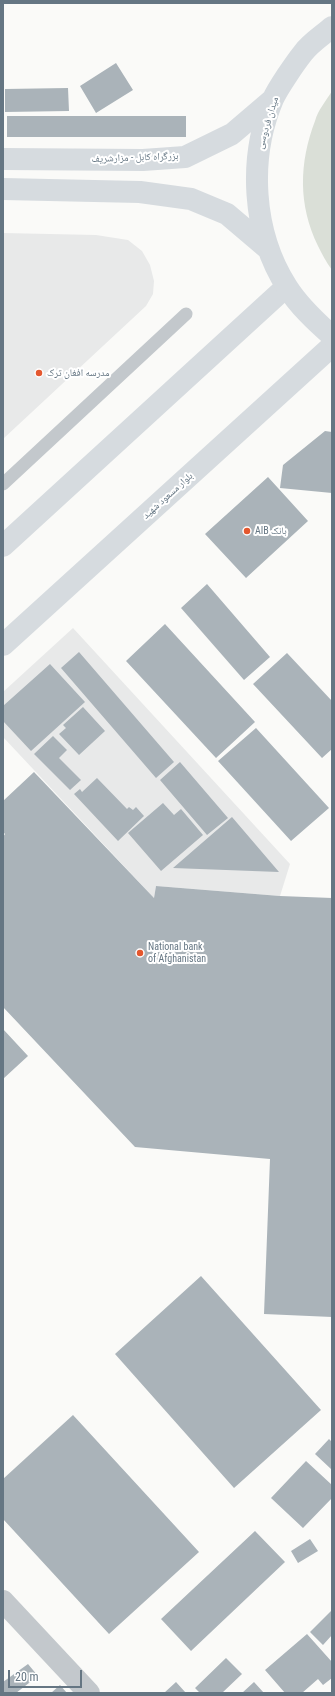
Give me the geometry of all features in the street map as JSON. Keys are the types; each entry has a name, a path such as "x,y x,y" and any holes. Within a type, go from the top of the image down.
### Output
{"main road":[{"name":"میدان فردوسی","path":"332,27 303,52 273,99 258,147 256,198 267,248 286,287 310,316 332,336"},
{"name":"بزرگراه کابل - مزارشریف","path":"3,159 143,160 185,157 232,134 273,99"},
{"path":"3,189 140,192 191,199 227,214 267,248"},
{"path":"3,546 286,287"},
{"name":"بلوار مسعود شهید","path":"3,645 332,346"}],"street":[{"path":"3,1601 90,1693"}],"lane":[{"path":"3,484 186,314"}],"shaded area":[{"path":"332,91 332,270 311,231 304,200 303,184 306,152 316,117"},
{"name":"مدرسه افغان ترک","path":"3,233 96,235 128,240 142,251 150,265 154,281 153,294 146,306 3,439"},
{"path":"73,628 290,864 280,896 156,886 154,898 3,737 3,692"}],"building":[{"path":"116,63 133,90 96,113 80,86"},
{"path":"68,88 69,111 5,112 5,89"},
{"path":"7,116 186,116 186,137 7,137"},
{"path":"325,431 332,432 332,493 280,488 283,465"},
{"path":"268,477 308,521 246,578 205,534"},
{"path":"207,584 270,657 244,680 181,608"},
{"path":"165,624 255,722 216,758 126,661"},
{"path":"79,652 174,762 156,778 61,668"},
{"path":"287,653 332,701 332,749 322,758 253,684"},
{"path":"50,664 85,702 31,751 3,721 3,706"},
{"path":"83,707 105,731 79,755 59,734 66,728 63,725"},
{"path":"256,728 329,808 291,841 218,761"},
{"path":"53,736 67,750 59,758 81,780 70,790 34,754"},
{"path":"180,762 228,818 207,835 160,780"},
{"name":"National bank of Afghanistan","path":"34,772 154,898 156,886 280,896 332,898 332,1317 264,1314 270,1159 135,1147 3,1007 3,837 5,834 3,832 3,801"},
{"path":"97,778 127,809 129,807 133,810 136,807 144,816 118,841 74,794 80,789 82,792"},
{"path":"163,803 174,815 181,809 203,835 161,871 128,833"},
{"path":"232,817 279,872 173,868"},
{"path":"3,1029 28,1056 3,1079"},
{"path":"201,1276 321,1410 234,1488 115,1354"},
{"path":"73,1415 199,1552 109,1634 3,1519 3,1479"},
{"path":"329,1439 332,1442 331,1469 315,1454"},
{"path":"306,1461 332,1485 332,1498 303,1528 271,1498"},
{"path":"255,1531 285,1562 191,1651 161,1619"},
{"path":"310,1539 318,1551 298,1563 291,1551"},
{"path":"332,1610 332,1635 323,1645 310,1632"},
{"path":"307,1634 332,1662 332,1678 323,1685 318,1679 302,1693 285,1693 265,1670"},
{"path":"226,1658 242,1674 222,1693 200,1693 195,1688"},
{"path":"28,1664 38,1676 16,1693 5,1693 3,1691 3,1682"},
{"path":"176,1682 186,1693 164,1693"},
{"path":"254,1682 264,1693 242,1693"},
{"path":"60,1685 67,1693 51,1693"}],"place":[{"name":"مدرسه افغان ترک","path":"39,373"},
{"name":"AIB بانک","path":"247,531"},
{"name":"National bank of Afghanistan","path":"140,953"}]}
